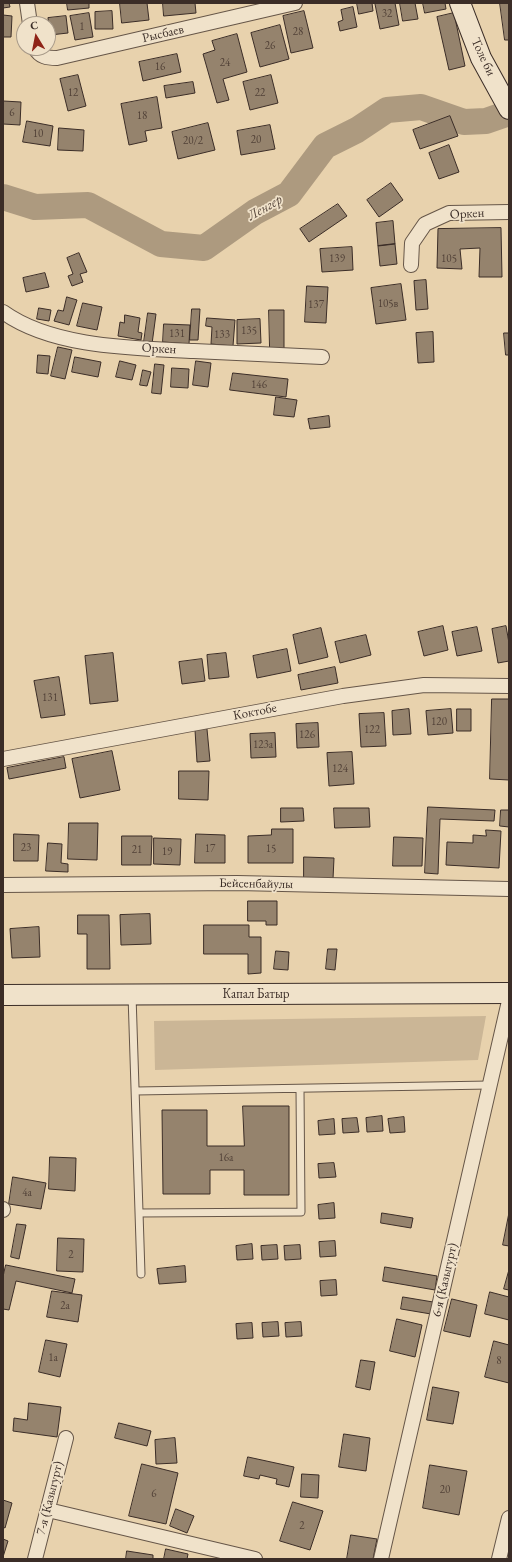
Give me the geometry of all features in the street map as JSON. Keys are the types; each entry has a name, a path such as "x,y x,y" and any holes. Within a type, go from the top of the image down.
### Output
{"main road":[{"name":"Толе би","path":"460,3 481,58 506,104"},
{"name":"Капал Батыр","path":"3,995 509,993"}],"street":[{"path":"27,3 29,16"},
{"name":"Рысбаев","path":"43,56 46,58 57,58 295,3"},
{"name":"Оркен","path":"411,265 412,243 425,224 449,213 509,212"},
{"name":"Оркен","path":"3,312 15,320 56,336 119,347 322,357"},
{"name":"Коктобе","path":"3,759 343,696 424,685 509,686"},
{"name":"Бейсенбайулы","path":"3,885 237,883 509,888"},
{"name":"6-я (Казыгурт)","path":"381,1559 509,1001"},
{"name":"7-я (Казыгурт)","path":"34,1559 66,1438"},
{"path":"48,1510 255,1559"},
{"path":"499,1559 509,1518"}],"lane":[{"path":"132,994 141,1274"},
{"path":"136,1091 490,1085"},
{"path":"139,1213 301,1212 300,1089"}],"shaded area":[{"path":"486,1016 478,1060 155,1070 154,1021"}],"building":[{"path":"3,3 9,3 10,7 3,8"},
{"path":"67,3 89,3 89,8 68,10"},
{"path":"120,3 147,3 149,20 122,23"},
{"path":"163,3 195,3 196,13 164,16"},
{"path":"357,3 372,3 373,11 359,14"},
{"path":"395,3 399,25 380,29 375,4"},
{"path":"400,3 415,3 418,19 403,21"},
{"path":"423,3 445,3 446,9 425,13"},
{"path":"500,3 509,3 509,40 505,40"},
{"path":"353,7 357,27 340,31 338,22 343,20 341,10"},
{"path":"112,11 113,29 95,29 95,12"},
{"path":"304,11 313,48 291,53 283,16"},
{"path":"89,13 93,37 75,40 70,16"},
{"path":"454,13 465,66 449,70 437,17"},
{"path":"3,15 12,16 11,37 3,37"},
{"path":"66,16 68,33 56,34 56,17"},
{"path":"280,25 289,59 260,67 251,33"},
{"path":"237,34 247,72 223,79 229,100 217,103 203,54 215,50 212,41"},
{"path":"177,54 181,72 143,81 139,62"},
{"path":"78,75 86,106 68,111 60,79"},
{"path":"271,75 278,103 250,110 243,82"},
{"path":"193,82 195,93 166,98 164,86"},
{"path":"157,97 162,128 145,131 147,141 129,145 121,104"},
{"path":"3,101 21,102 20,125 3,124"},
{"path":"450,116 458,136 420,149 413,130"},
{"path":"27,121 53,126 50,146 23,142"},
{"path":"208,123 215,150 178,159 172,132"},
{"path":"270,125 275,149 241,155 237,131"},
{"path":"59,128 84,130 83,151 58,150"},
{"path":"449,145 459,172 439,179 429,153"},
{"path":"391,183 403,200 379,217 367,200"},
{"path":"338,204 347,216 309,242 300,229"},
{"path":"393,221 395,244 378,246 376,223"},
{"path":"501,228 502,277 479,277 480,248 460,249 462,269 437,268 438,229"},
{"path":"395,244 397,264 380,266 378,246"},
{"path":"352,247 353,270 322,272 320,249"},
{"path":"79,253 87,272 80,274 83,282 72,286 68,276 73,274 67,258"},
{"path":"45,273 49,287 26,292 23,278"},
{"path":"426,280 428,309 416,310 414,281"},
{"path":"401,284 406,320 376,324 371,288"},
{"path":"307,286 328,287 326,323 305,322"},
{"path":"67,297 77,300 69,325 54,321 58,310 63,311"},
{"path":"83,303 102,307 97,330 77,326"},
{"path":"39,308 51,310 49,321 37,319"},
{"path":"192,309 200,309 198,340 190,340"},
{"path":"269,310 284,310 284,349 270,349"},
{"path":"148,313 156,314 152,344 144,342"},
{"path":"125,315 140,318 138,332 142,333 141,340 118,336 120,322 124,323"},
{"path":"207,318 235,320 233,346 211,344 212,327 206,326"},
{"path":"260,319 261,343 237,344 237,320"},
{"path":"164,324 190,325 189,344 163,342"},
{"path":"433,332 434,362 418,363 416,333"},
{"path":"504,333 509,333 509,355 506,355"},
{"path":"58,347 72,350 65,379 51,376"},
{"path":"38,355 50,356 48,374 37,373"},
{"path":"75,357 101,362 98,377 72,372"},
{"path":"120,361 136,365 132,380 116,377"},
{"path":"196,361 211,363 208,387 193,385"},
{"path":"155,364 164,365 161,394 152,393"},
{"path":"172,368 189,369 188,388 171,387"},
{"path":"143,370 151,372 147,386 140,385"},
{"path":"233,373 288,379 286,397 230,390"},
{"path":"276,397 297,400 294,417 274,415"},
{"path":"329,416 330,427 310,429 308,419"},
{"path":"443,626 448,650 424,656 418,632"},
{"path":"506,626 509,643 509,661 498,663 492,629"},
{"path":"477,627 482,651 457,656 452,632"},
{"path":"321,628 328,657 299,664 293,635"},
{"path":"366,635 371,655 340,663 335,642"},
{"path":"287,649 291,671 257,678 253,656"},
{"path":"113,653 118,701 90,704 85,656"},
{"path":"226,653 229,677 209,679 207,655"},
{"path":"202,659 205,681 182,684 179,662"},
{"path":"335,667 338,683 301,690 298,675"},
{"path":"59,677 65,715 41,718 34,681"},
{"path":"492,699 509,699 509,780 490,779"},
{"path":"409,709 411,734 393,735 392,711"},
{"path":"451,709 453,733 428,735 426,711"},
{"path":"457,709 471,709 471,731 457,731"},
{"path":"384,713 386,746 361,747 359,714"},
{"path":"318,723 319,747 297,748 296,724"},
{"path":"207,729 210,761 197,762 195,730"},
{"path":"275,733 276,757 251,758 250,734"},
{"path":"112,751 120,790 80,798 72,759"},
{"path":"352,752 354,784 329,786 327,753"},
{"path":"64,757 66,768 9,779 7,768"},
{"path":"179,771 209,771 208,800 179,799"},
{"path":"428,807 495,810 494,821 440,819 438,874 425,873"},
{"path":"281,808 303,808 304,821 281,822"},
{"path":"334,808 369,808 370,827 335,828"},
{"path":"501,810 509,810 509,827 500,826"},
{"path":"69,823 98,823 97,860 68,859"},
{"path":"272,829 293,829 293,863 248,863 248,836 271,835"},
{"path":"486,830 501,831 499,868 446,865 447,842 473,843 473,835 486,836"},
{"path":"14,834 39,835 38,861 14,861"},
{"path":"196,834 225,835 225,863 195,863"},
{"path":"122,836 152,836 151,865 122,865"},
{"path":"394,837 423,838 422,866 393,866"},
{"path":"154,838 181,839 180,865 154,864"},
{"path":"48,843 62,844 61,863 68,864 68,872 46,871"},
{"path":"304,857 334,858 333,879 304,878"},
{"path":"248,901 277,901 277,925 266,925 266,921 248,921"},
{"path":"150,914 151,944 121,945 120,915"},
{"path":"78,915 109,915 110,969 87,969 87,934 78,934"},
{"path":"204,925 249,925 249,937 261,937 261,973 248,974 248,954 204,954"},
{"path":"39,927 40,957 12,958 10,929"},
{"path":"328,949 337,949 335,970 326,969"},
{"path":"276,951 289,952 288,970 274,969"},
{"path":"243,1106 289,1106 289,1195 244,1195 244,1170 210,1170 210,1194 163,1194 162,1110 207,1110 207,1146 244,1146"},
{"path":"382,1116 383,1131 367,1132 366,1118"},
{"path":"404,1117 405,1132 390,1133 388,1119"},
{"path":"357,1118 359,1132 343,1133 342,1119"},
{"path":"334,1119 335,1134 319,1135 318,1121"},
{"path":"50,1157 76,1158 75,1191 49,1189"},
{"path":"334,1163 336,1177 319,1178 318,1164"},
{"path":"13,1177 46,1183 41,1209 9,1204"},
{"path":"334,1203 335,1218 319,1219 318,1205"},
{"path":"382,1213 413,1218 411,1228 381,1223"},
{"path":"509,1213 509,1246 503,1245"},
{"path":"17,1224 26,1225 19,1259 11,1257"},
{"path":"58,1238 84,1239 83,1272 57,1271"},
{"path":"335,1241 336,1256 320,1257 319,1242"},
{"path":"252,1244 253,1259 237,1260 236,1246"},
{"path":"277,1245 278,1259 262,1260 261,1246"},
{"path":"300,1245 301,1259 285,1260 284,1246"},
{"path":"6,1265 75,1279 72,1293 16,1281 9,1310 3,1309 3,1277"},
{"path":"185,1266 186,1282 159,1284 157,1269"},
{"path":"385,1267 437,1276 435,1290 383,1281"},
{"path":"509,1270 509,1290 504,1289"},
{"path":"336,1280 337,1295 321,1296 320,1281"},
{"path":"52,1291 82,1295 78,1322 47,1317"},
{"path":"490,1292 509,1297 509,1320 485,1314"},
{"path":"403,1297 433,1302 431,1314 401,1309"},
{"path":"452,1299 477,1305 470,1337 444,1331"},
{"path":"397,1319 422,1325 415,1357 390,1351"},
{"path":"278,1322 279,1336 263,1337 262,1323"},
{"path":"301,1322 302,1336 286,1337 285,1323"},
{"path":"252,1323 253,1338 237,1339 236,1324"},
{"path":"46,1340 67,1344 60,1377 39,1372"},
{"path":"494,1341 509,1345 509,1383 485,1377"},
{"path":"361,1360 375,1362 370,1390 356,1387"},
{"path":"433,1387 459,1392 453,1424 427,1420"},
{"path":"29,1403 61,1407 57,1437 13,1431 14,1418 27,1420"},
{"path":"119,1423 151,1431 147,1446 115,1438"},
{"path":"344,1434 370,1438 366,1471 339,1467"},
{"path":"175,1438 177,1463 156,1464 155,1440"},
{"path":"248,1457 294,1467 289,1487 276,1484 277,1479 260,1475 259,1479 244,1476"},
{"path":"142,1464 178,1473 166,1524 129,1516"},
{"path":"430,1465 467,1471 459,1515 423,1508"},
{"path":"302,1474 319,1475 318,1498 301,1497"},
{"path":"3,1500 12,1503 5,1528 3,1527"},
{"path":"293,1502 323,1511 310,1550 280,1541"},
{"path":"176,1509 194,1516 187,1533 170,1526"},
{"path":"351,1535 377,1539 373,1559 347,1559"},
{"path":"3,1539 8,1541 3,1557"},
{"path":"166,1549 188,1554 187,1559 164,1559"},
{"path":"127,1551 153,1555 153,1559 126,1559"}],"waterway":[{"name":"Ленгер","path":"3,197 35,207 88,205 161,244 204,248 255,212 289,194 325,146 357,130 387,110 421,107 464,122 486,121 509,113"}]}
